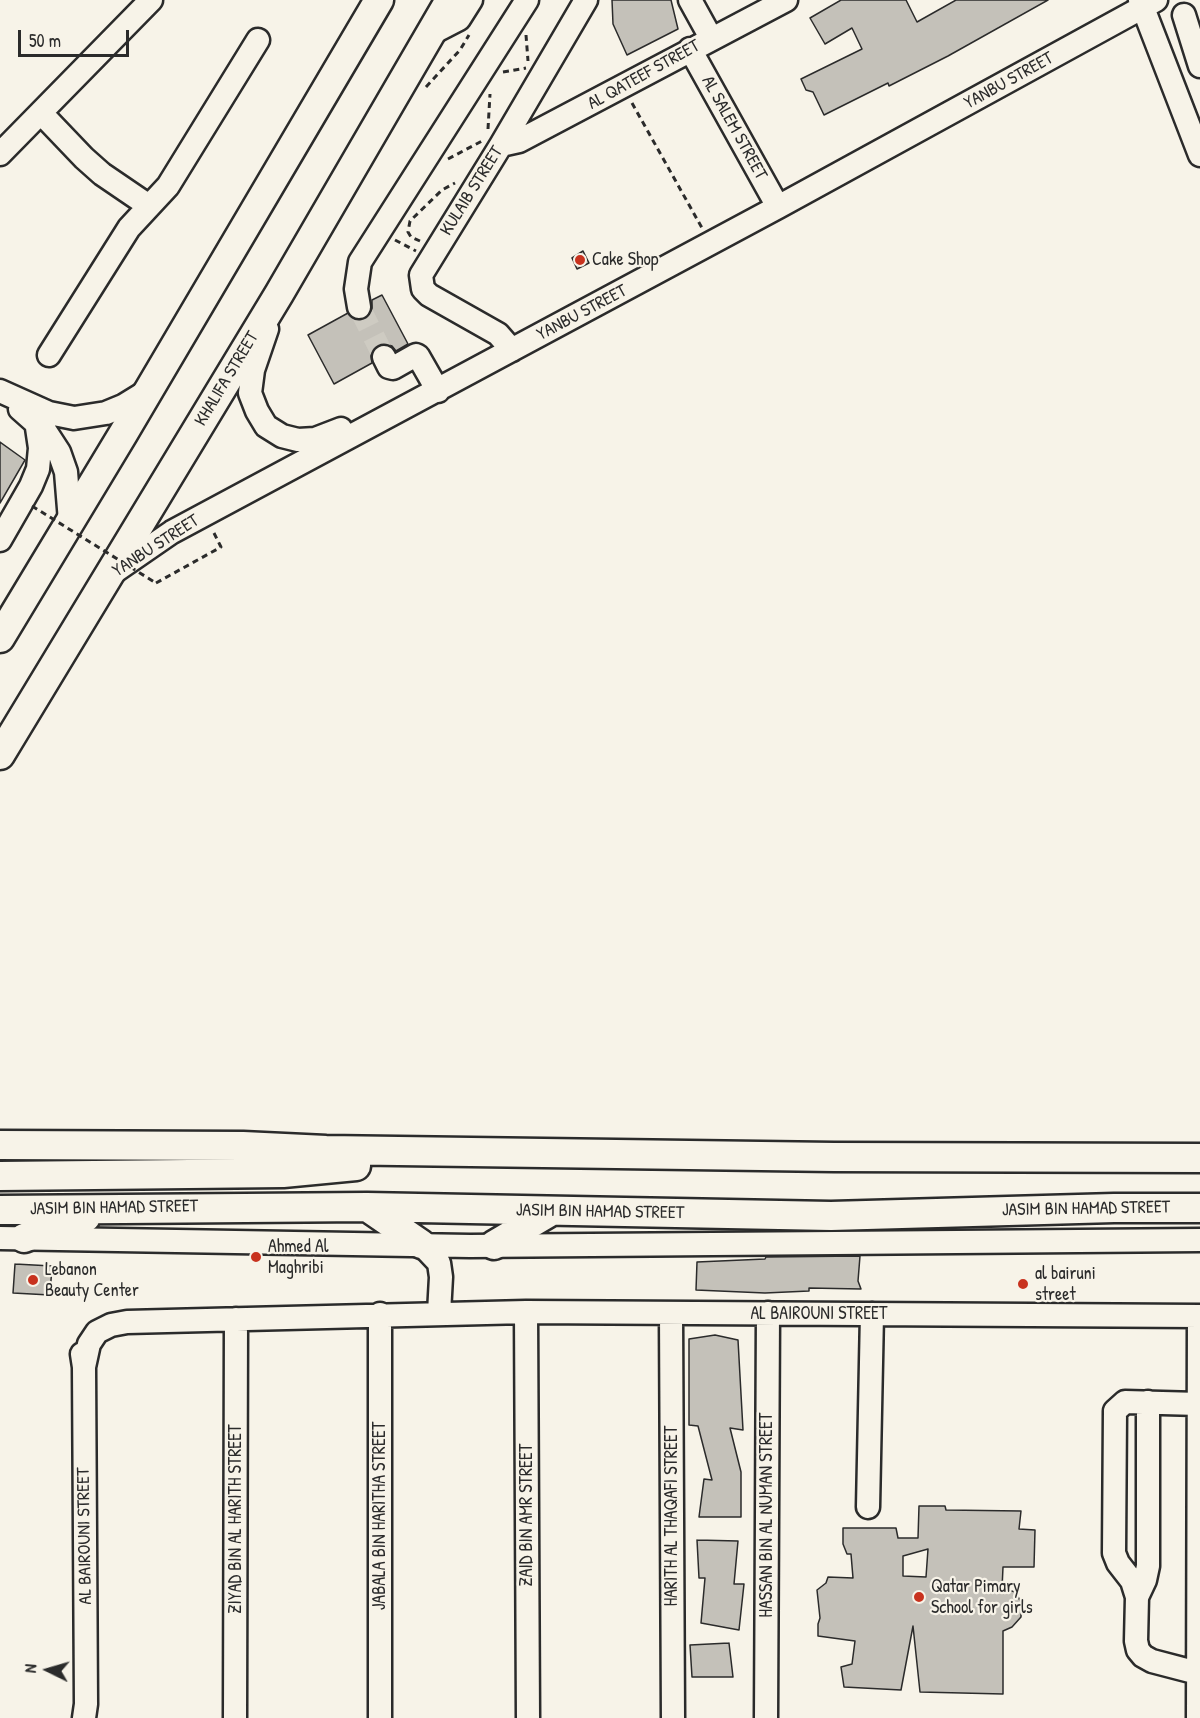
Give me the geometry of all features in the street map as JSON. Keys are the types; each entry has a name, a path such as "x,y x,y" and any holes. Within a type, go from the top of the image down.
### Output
{"main road":[{"path":"0,656 5,630 379,0"},
{"name":"KHALIFA STREET","path":"0,755 105,578 279,294 450,0"},
{"path":"0,1145 243,1146 337,1150 834,1157 1200,1158"},
{"path":"0,1176 283,1173 520,1153"},
{"path":"1114,1208 1200,1190"},
{"path":"367,1207 421,1244"},
{"name":"JASIM BIN HAMAD STREET","path":"0,1210 367,1207 831,1216 1114,1208 1200,1208"},
{"path":"8,1242 71,1220 138,1208"},
{"path":"482,1245 550,1212"}],"street":[{"path":"0,154 151,0"},
{"path":"430,34 459,19 471,0"},
{"name":"KULAIB STREET","path":"509,346 498,334 429,295 423,289 421,282 424,267 494,137 586,0"},
{"path":"690,0 711,38"},
{"name":"AL QATEEF STREET","path":"494,137 508,145 519,141 786,0"},
{"path":"1141,2 1200,155"},
{"name":"YANBU STREET","path":"583,305 704,232 774,201 1113,25 1141,2"},
{"name":"YANBU STREET","path":"105,578 172,532 380,415 1141,2"},
{"path":"359,307 356,289 360,262 525,3"},
{"path":"1170,77 1200,67 1184,15"},
{"path":"1113,25 1136,30 1156,40"},
{"path":"49,355 129,228 168,186 258,40"},
{"name":"AL SALEM STREET","path":"690,49 774,201"},
{"path":"41,113 102,174 149,206"},
{"name":"YANBU STREET","path":"279,294 253,370 250,393 266,426 282,436 298,440 315,439 380,415"},
{"path":"384,357 389,367 393,368 418,356 435,386"},
{"path":"0,391 49,413 74,418 106,413 123,406 150,389"},
{"path":"0,399 19,407 36,421 54,442 66,472 70,521"},
{"path":"32,496 40,459 36,421"},
{"path":"0,540 48,473 66,472"},
{"name":"JASIM BIN HAMAD STREET","path":"8,1242 482,1245 1200,1240"},
{"path":"421,1244 439,1263 441,1277 439,1313"},
{"path":"441,1277 460,1250 482,1245"},
{"name":"AL BAIROUNI STREET","path":"87,1713 84,1367 89,1344 98,1332 111,1325 127,1322 380,1314 526,1312 1200,1316"},
{"name":"ZAID BIN AMR STREET","path":"526,1312 528,1718"},
{"name":"HASSAN BIN AL NUMAN STREET","path":"766,1718 768,1313"},
{"name":"JABALA BIN HARITHA STREET","path":"380,1314 380,1718"},
{"name":"HARITH AL THAQAFI STREET","path":"671,1314 673,1718"},
{"path":"868,1507 872,1314"},
{"path":"1198,1718 1200,1316"},
{"name":"ZIYAD BIN AL HARITH STREET","path":"235,1718 236,1319"},
{"path":"1198,1673 1152,1661 1138,1650 1136,1641 1137,1597 1132,1581 1118,1563 1114,1553 1114,1418 1115,1412 1125,1402 1199,1404"},
{"path":"1137,1597 1145,1580 1148,1566 1148,1402"}],"path":[{"path":"525,3 529,68"},
{"path":"421,95 460,50 472,30"},
{"path":"523,78 535,58"},
{"path":"500,73 529,68"},
{"path":"442,162 494,137 490,85"},
{"path":"623,87 704,232"},
{"path":"32,496 156,583 221,547"}],"building":[{"path":"612,0 671,0 678,29 627,55 613,24"},
{"path":"841,0 906,0 917,22 956,0 1048,0 948,56 824,115 813,92 806,90 801,79 862,49 852,28 825,44 810,18"},
{"name":"Cake Shop","path":"583,251 589,263 577,269 572,258"},
{"path":"382,295 408,344 396,351 392,346 377,345 372,350 372,363 334,384 308,335 348,313 355,320 367,318 372,311 372,300"},
{"path":"0,442 25,460 0,503"},
{"path":"860,1256 858,1281 861,1289 809,1288 809,1291 765,1293 696,1290 697,1262 765,1259 766,1257"},
{"name":"Lebanon Beauty Center","path":"15,1264 52,1266 50,1295 13,1293"},
{"path":"715,1335 738,1340 743,1430 730,1428 741,1472 741,1517 699,1517 704,1479 712,1480 698,1426 689,1425 689,1339"},
{"name":"Qatar Pimary School for girls","path":"919,1506 945,1506 946,1510 1021,1511 1019,1529 1035,1530 1034,1567 1003,1567 1002,1589 1016,1592 1021,1603 1021,1617 1012,1627 1003,1631 1003,1694 920,1692 913,1626 901,1690 844,1687 841,1667 852,1664 855,1641 818,1636 820,1618 817,1590 826,1583 828,1577 853,1578 851,1554 847,1554 843,1544 843,1528 896,1528 898,1538 918,1538","holes":["928,1549 926,1577 903,1576 903,1556"]},
{"path":"697,1540 738,1541 734,1584 744,1584 739,1630 701,1623 705,1578 699,1578"},
{"path":"729,1643 733,1677 692,1677 690,1645"}],"tunnel":[{"path":"359,307 384,357"}],"place":[{"name":"Cake Shop","path":"580,260"},
{"name":"Ahmed Al Maghribi","path":"256,1257"},
{"name":"Lebanon Beauty Center","path":"33,1280"},
{"name":"al bairuni street","path":"1023,1284"},
{"name":"Qatar Pimary School for girls","path":"919,1597"}]}
